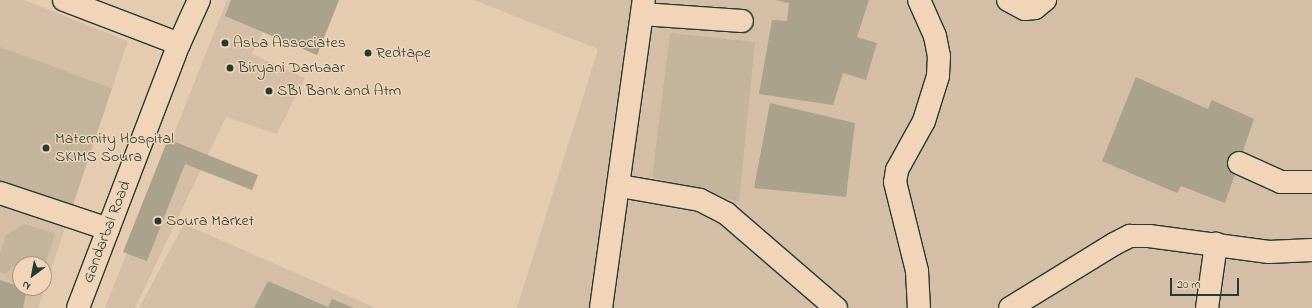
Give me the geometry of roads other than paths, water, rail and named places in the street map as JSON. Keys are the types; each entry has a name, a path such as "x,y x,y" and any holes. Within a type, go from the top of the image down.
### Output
{"main road":[{"path":"64,0 179,44"},
{"name":"Gandarbal Road","path":"78,308 179,44 199,0"},
{"path":"919,0 935,36 939,56 938,76 924,121 897,170 895,182 917,271 919,308"},
{"path":"1008,0 1025,9 1035,8 1045,0"},
{"path":"601,308 620,186 643,7 742,22"},
{"path":"1239,163 1281,182 1312,182"},
{"path":"620,186 700,200 727,214 836,308"},
{"path":"0,193 108,229"},
{"path":"1010,308 1114,244 1130,236 1149,236 1269,252 1312,250"},
{"path":"1208,308 1216,244"}],"place":[{"name":"Asba Associates","path":"225,43"},
{"name":"Redtape","path":"368,53"},
{"name":"Biryani Darbaar","path":"230,68"},
{"name":"SBI Bank and Atm","path":"269,91"},
{"name":"Maternity Hospital SKIMS Soura","path":"46,148"},
{"name":"Soura Market","path":"158,221"}]}
